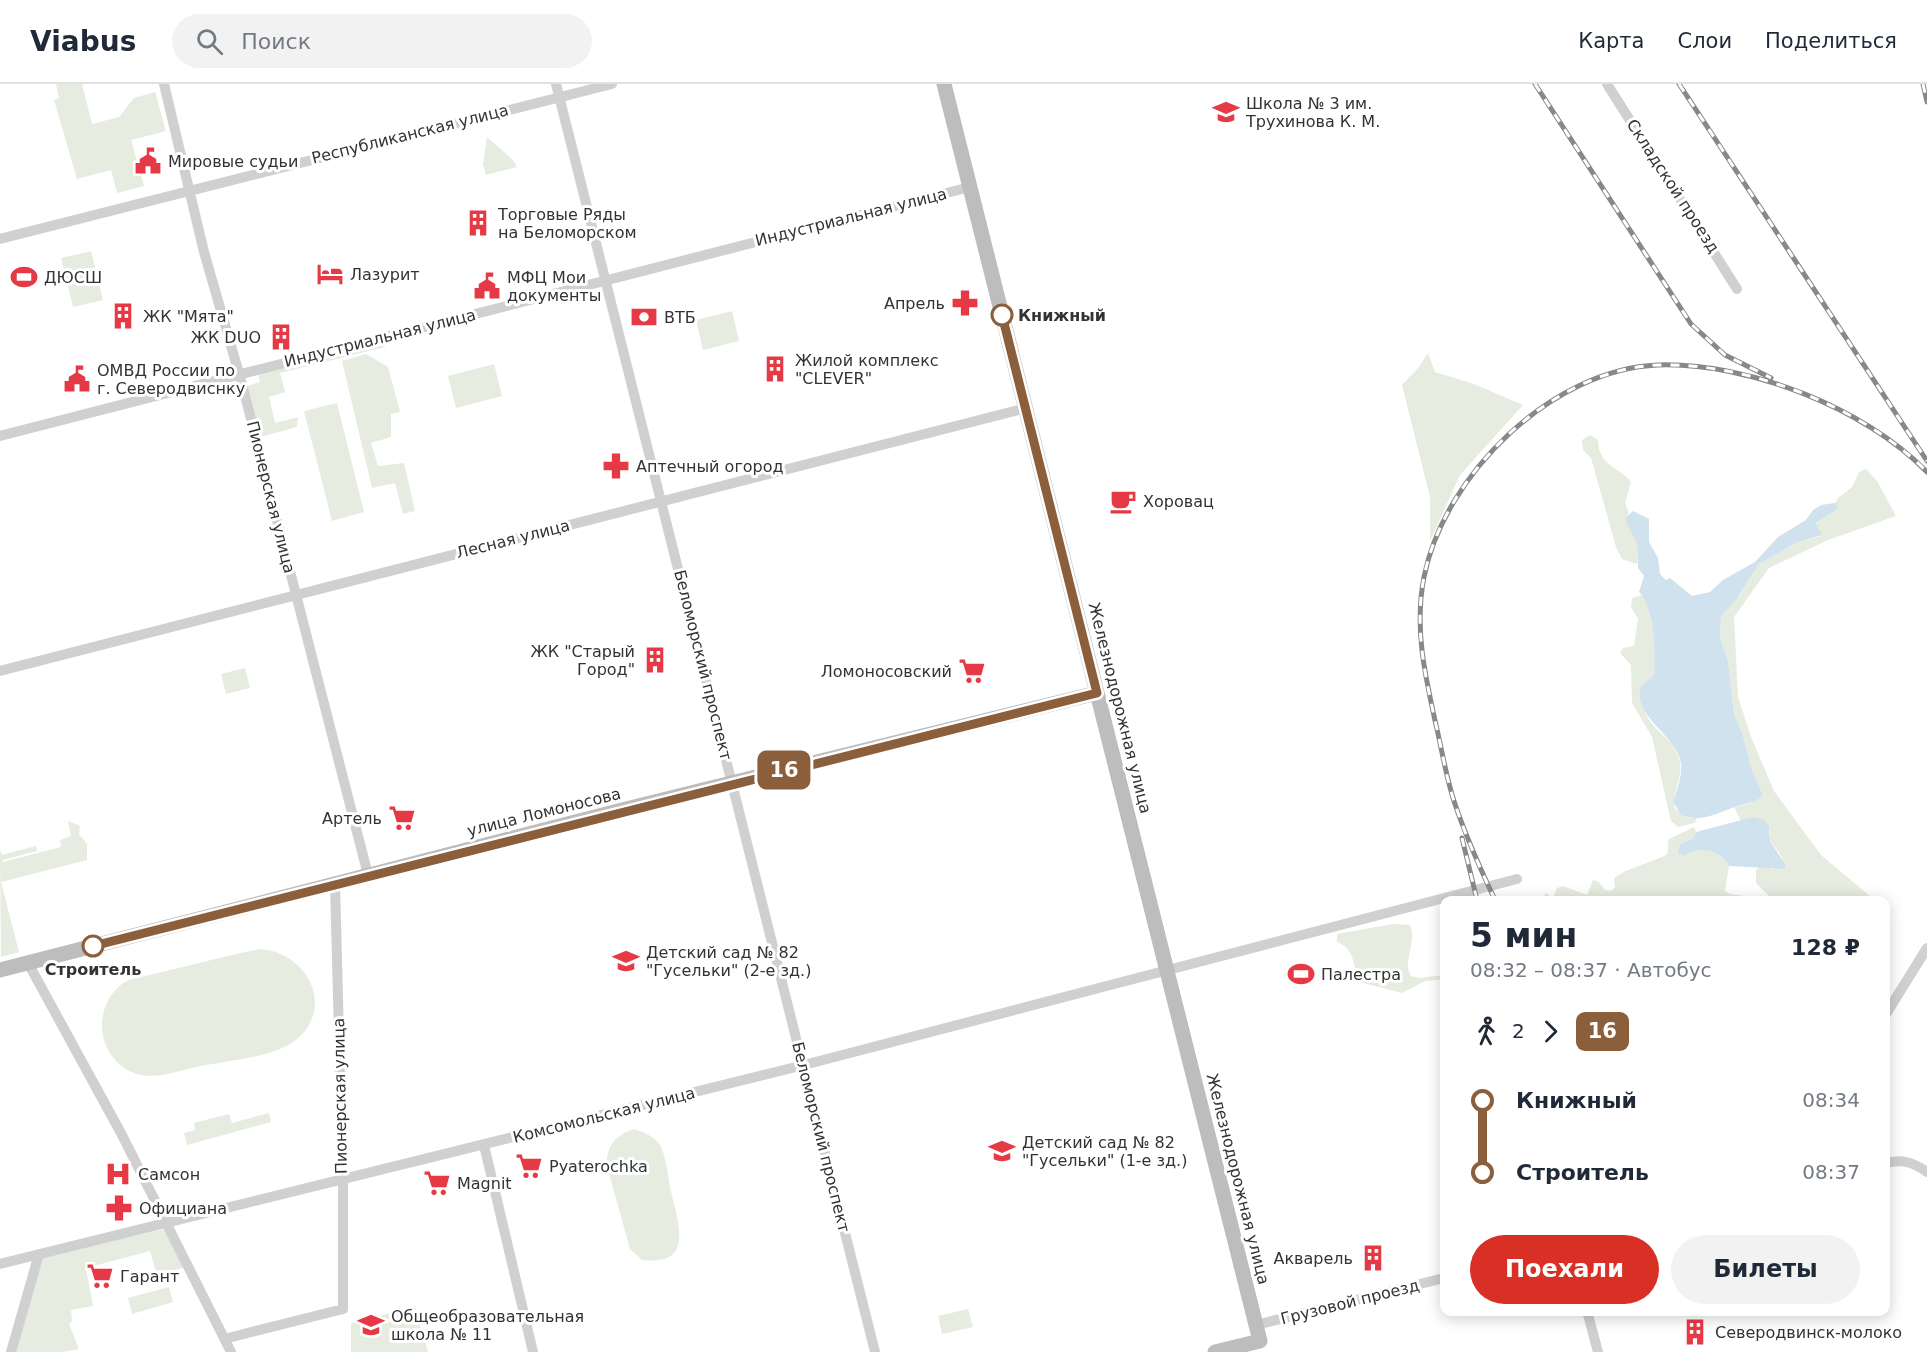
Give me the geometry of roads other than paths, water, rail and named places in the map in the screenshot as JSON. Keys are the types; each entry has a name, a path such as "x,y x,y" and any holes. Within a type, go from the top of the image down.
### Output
{"main road":[{"name":"Железнодорожная улица","path":"944,84 1261,1346"},
{"name":"улица Ломоносова","path":"1,967 28,963 368,875 1097,693"},
{"path":"1215,1352 1261,1346"}],"street":[{"name":"Пионерская улица","path":"164,84 368,875"},
{"name":"Беломорский проспект","path":"556,84 875,1352"},
{"name":"Республиканская улица","path":"0,239 612,84"},
{"name":"Складской проезд","path":"1607,84 1737,289"},
{"name":"Индустриальная улица","path":"0,436 970,187"},
{"name":"Лесная улица","path":"0,671 1026,408"},
{"name":"Комсомольская улица","path":"1452,896 1517,879"},
{"name":"Пионерская улица","path":"228,1338 343,1309 335,884"},
{"name":"Комсомольская улица","path":"0,1264 166,1225 804,1065 1440,899"},
{"path":"1890,1008 1927,948"},
{"path":"28,963 122,1135 231,1352"},
{"path":"484,1145 533,1352"},
{"path":"1890,1163 1914,1162 1927,1172"},
{"path":"11,1352 39,1254"},
{"name":"Грузовой проезд","path":"1256,1325 1440,1279"},
{"path":"1588,1316 1598,1352"}],"water":[{"path":"1835,503 1838,508 1816,523 1822,535 1798,542 1759,564 1737,599 1721,616 1720,638 1728,661 1734,714 1742,733 1751,768 1763,795 1754,801 1702,818 1681,815 1673,802 1681,774 1678,754 1648,717 1640,697 1641,687 1654,675 1655,655 1651,619 1639,592 1644,576 1638,568 1637,543 1627,525 1626,517 1633,511 1649,519 1649,542 1658,558 1660,574 1666,580 1670,578 1692,596 1710,592 1723,580 1755,562 1778,537 1806,520 1813,510 1821,505"},
{"path":"1753,817 1763,819 1769,827 1770,841 1785,864 1785,869 1729,866 1720,856 1708,850 1696,850 1684,856 1678,853 1680,844 1694,838 1696,832"}],"railway":[{"path":"1535,84 1691,324 1725,355 1771,378"},
{"path":"1679,84 1927,461"},
{"path":"1923,84 1927,102"},
{"path":"1493,896 1458,814 1449,783 1425,670 1420,615 1424,577 1435,539 1454,501 1479,466 1509,434 1543,407 1580,385 1618,371 1658,365 1693,366 1729,371 1803,393 1871,428 1901,449 1927,472"},
{"path":"1462,838 1476,896"}],"place":[{"name":"Школа № 3 им. Трухинова К. М.","path":"1226,112"},
{"name":"Мировые судьи","path":"148,161"},
{"name":"Торговые Ряды на Беломорском","path":"478,223"},
{"name":"Лазурит","path":"330,274"},
{"name":"ДЮСШ","path":"24,277"},
{"name":"МФЦ Мои документы","path":"487,286"},
{"name":"Апрель","path":"965,303"},
{"name":"Книжный","path":"1002,315"},
{"name":"ЖК \"Мята\"","path":"123,316"},
{"name":"ВТБ","path":"644,317"},
{"name":"ЖК DUO","path":"281,337"},
{"name":"Жилой комплекс \"СLEVER\"","path":"775,369"},
{"name":"ОМВД России по г. Северодвиснку","path":"77,379"},
{"name":"Аптечный огород","path":"616,466"},
{"name":"Хоровац","path":"1123,501"},
{"name":"ЖК \"Старый Город\"","path":"655,660"},
{"name":"Ломоносовский","path":"972,671"},
{"name":"Артель","path":"402,818"},
{"name":"Строитель","path":"93,946"},
{"name":"Детский сад № 82 \"Гусельки\" (2-е зд.)","path":"626,961"},
{"name":"Палестра","path":"1301,974"},
{"name":"Детский сад № 82 \"Гусельки\" (1-е зд.)","path":"1002,1151"},
{"name":"Pyaterochka","path":"529,1166"},
{"name":"Самсон","path":"118,1174"},
{"name":"Magnit","path":"437,1183"},
{"name":"Официана","path":"119,1208"},
{"name":"Акварель","path":"1373,1258"},
{"name":"Гарант","path":"100,1276"},
{"name":"Общеобразовательная школа № 11","path":"371,1325"},
{"name":"Северодвинск-молоко","path":"1695,1332"}]}
